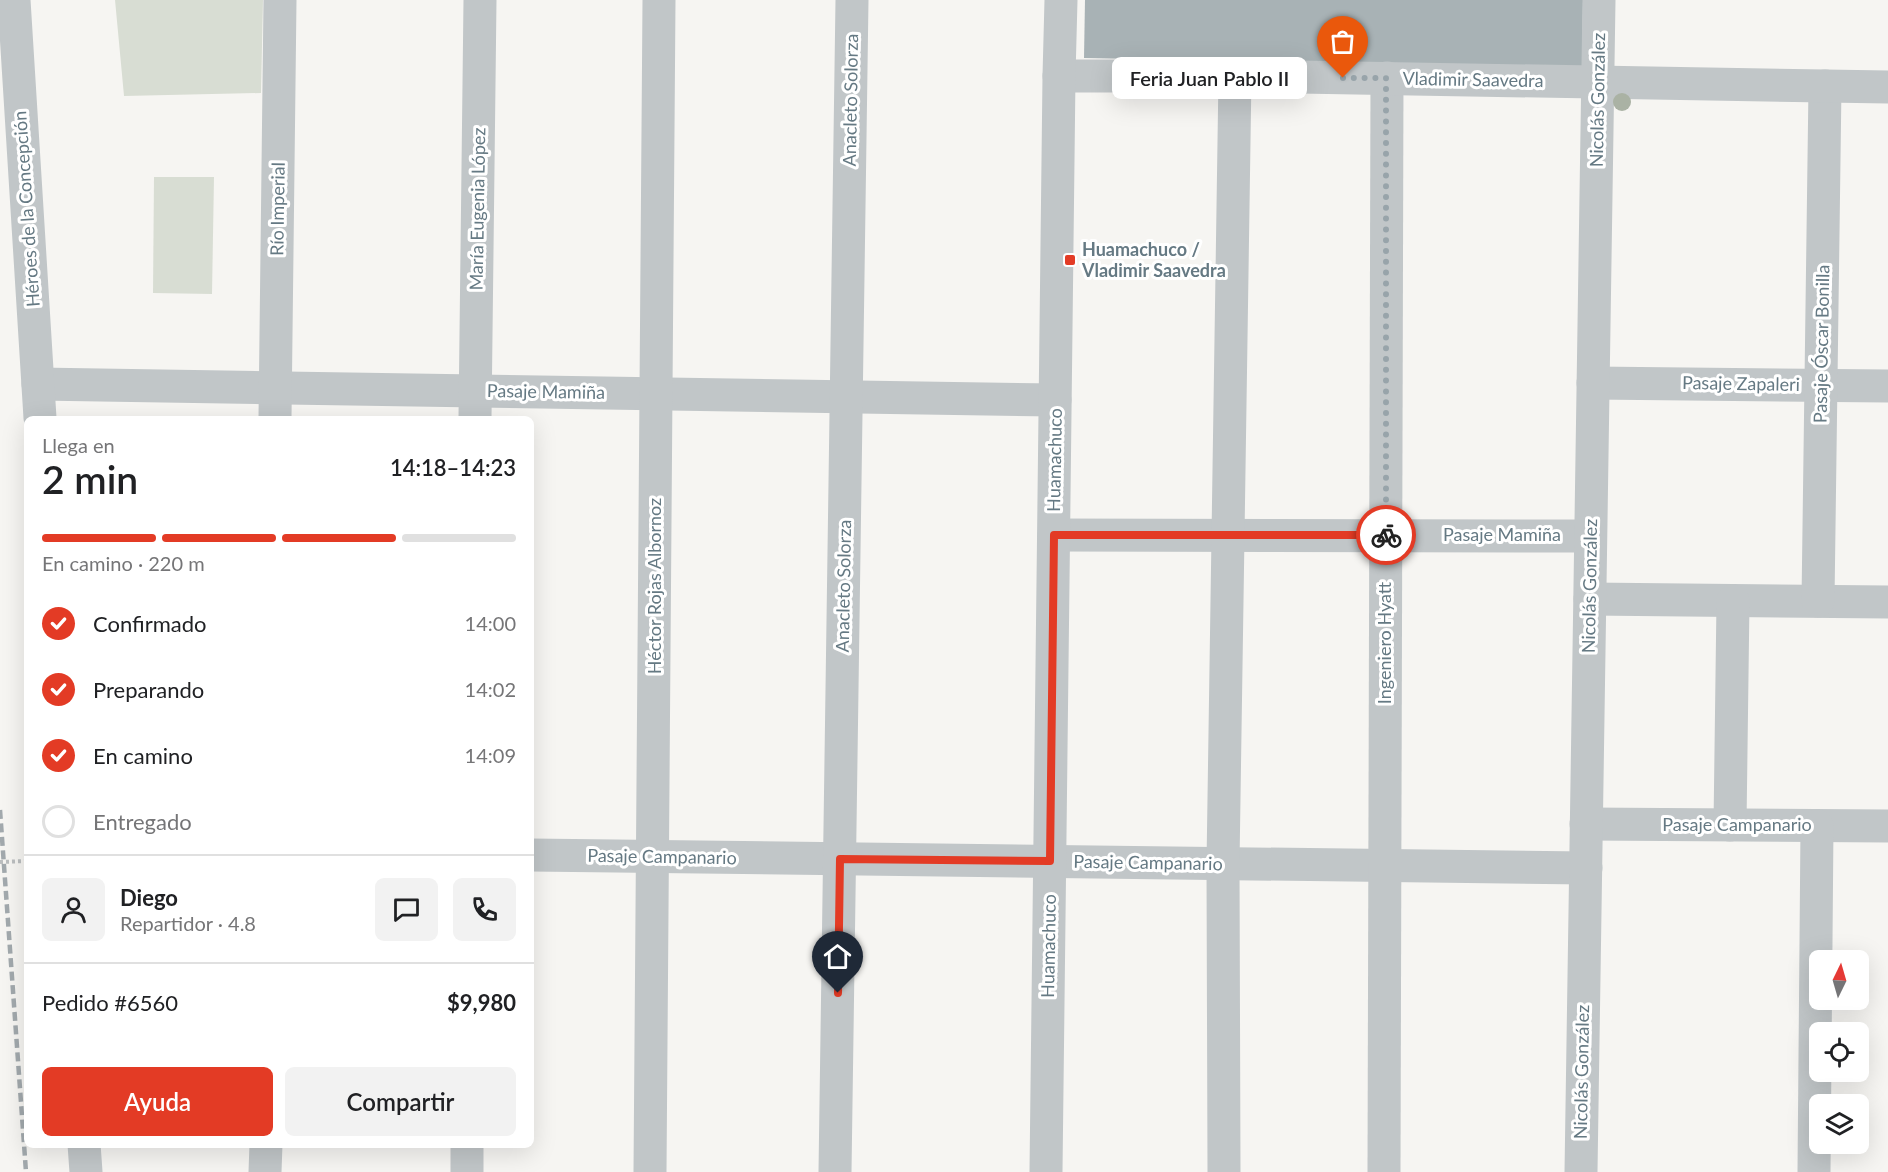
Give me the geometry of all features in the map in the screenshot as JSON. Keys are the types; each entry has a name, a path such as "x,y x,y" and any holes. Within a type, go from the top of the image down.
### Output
{"street":[{"name":"Héroes de la Concepción","path":"14,0 40,416"},
{"name":"Río Imperial","path":"275,403 280,0"},
{"name":"María Eugenia López","path":"476,405 480,0"},
{"name":"Héctor Rojas Albornoz","path":"650,1172 659,0"},
{"name":"Anacleto Solorza","path":"836,1172 852,0"},
{"name":"Huamachuco","path":"1046,1172 1061,0"},
{"name":"Nicolás González","path":"1581,1172 1599,0"},
{"name":"Vladimir Saavedra","path":"1059,76 1386,78 1888,87"},
{"path":"1224,1172 1223,864 1235,76"},
{"name":"Ingeniero Hyatt","path":"1384,1172 1386,78"},
{"name":"Pasaje Óscar Bonilla","path":"1818,602 1825,86"},
{"name":"Pasaje Zapaleri","path":"1593,383 1888,386"},
{"name":"Pasaje Mamiña","path":"38,384 275,403 476,405 656,393 1055,400"},
{"name":"Pasaje Mamiña","path":"1054,535 1590,536"},
{"path":"1590,599 1888,602"},
{"path":"1730,825 1732,601"},
{"name":"Pasaje Campanario","path":"1586,824 1888,826"},
{"path":"1814,1172 1817,826"},
{"name":"Pasaje Campanario","path":"534,855 1586,868"},
{"path":"84,1148 86,1172"},
{"path":"265,1172 266,1148"},
{"path":"467,1148 467,1172"}],"path":[{"path":"0,862 24,861"}],"shaded area":[{"path":"115,0 263,0 261,93 124,96"},
{"path":"154,177 214,177 212,294 153,293"}],"building":[{"path":"1085,0 1583,0 1582,67 1084,58"}],"railway":[{"path":"0,810 24,1144"},
{"path":"24,1148 26,1172"}],"way so far":[{"path":"1343,78 1386,78 1386,535"}],"place":[{"name":"Feria Juan Pablo II","path":"1343,78"},
{"name":"Huamachuco / Vladimir Saavedra","path":"1070,260"}],"route":[{"path":"838,993 840,859 1050,861 1054,535 1386,535"}]}
